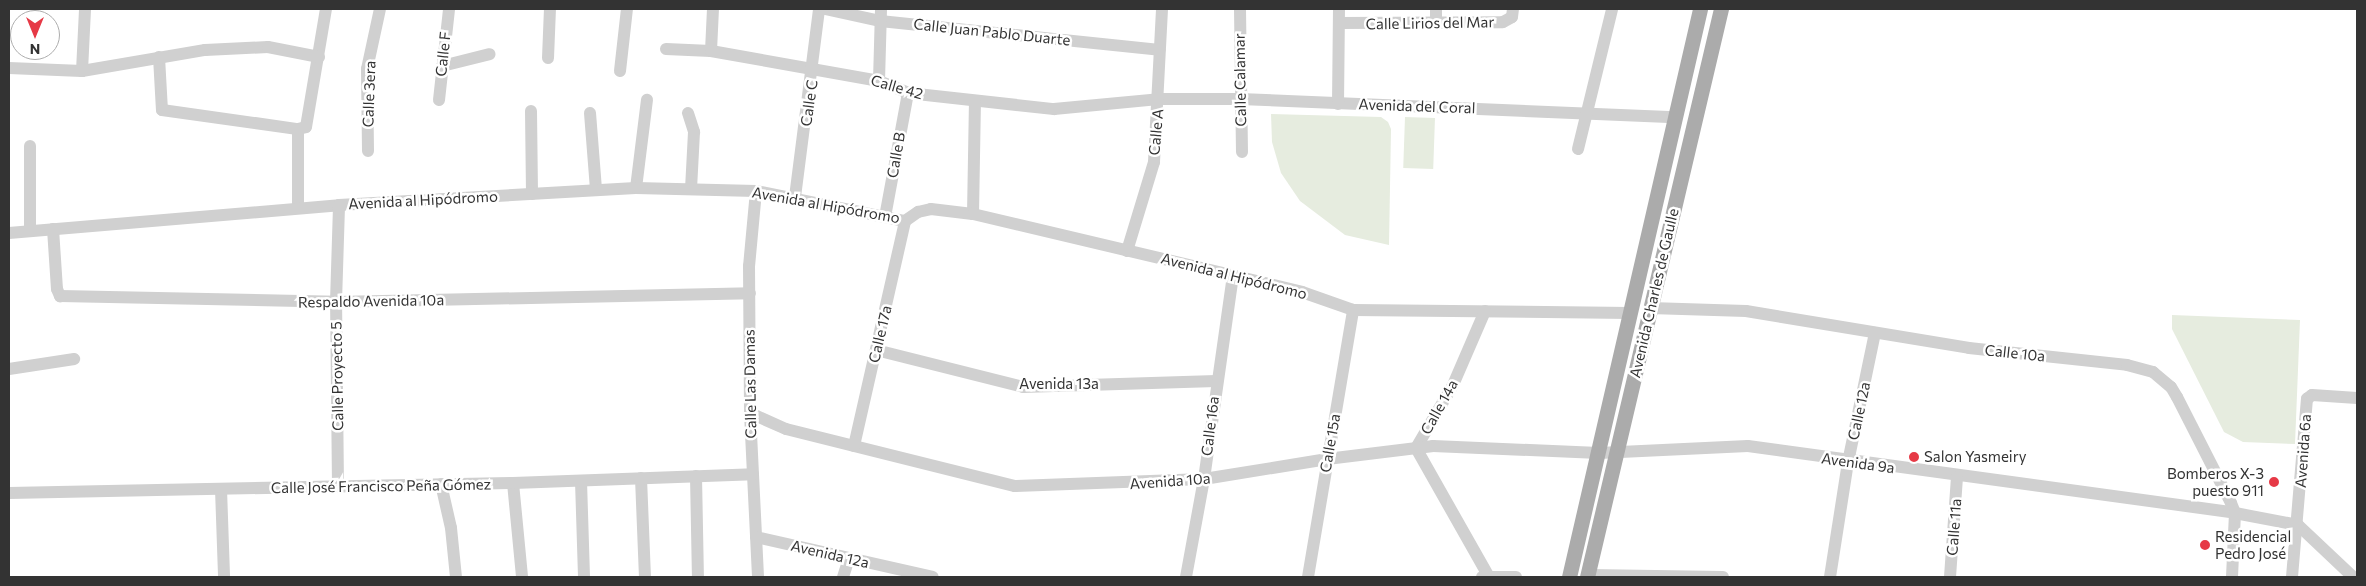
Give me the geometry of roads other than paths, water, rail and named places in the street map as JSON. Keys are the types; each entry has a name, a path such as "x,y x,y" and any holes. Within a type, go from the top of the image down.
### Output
{"main road":[{"name":"Avenida Charles de Gaulle","path":"1569,577 1700,9"},
{"name":"Avenida Charles de Gaulle","path":"1588,576 1721,9"}],"street":[{"path":"82,70 85,9"},
{"path":"298,208 302,128 320,57 326,9"},
{"name":"Calle 3era","path":"368,151 367,69 380,9"},
{"name":"Calle F","path":"438,100 449,9"},
{"path":"548,58 550,9"},
{"path":"620,70 627,9"},
{"path":"711,51 713,9"},
{"name":"Calle C","path":"796,197 814,69 819,9"},
{"name":"Calle Juan Pablo Duarte","path":"825,9 1159,50"},
{"name":"Calle A","path":"1127,250 1154,162 1159,99 1159,50 1162,9"},
{"name":"Calle Calamar","path":"1240,9 1242,152"},
{"path":"1338,104 1339,9"},
{"path":"1436,9 1436,24"},
{"name":"Calle Lirios del Mar","path":"1339,23 1436,24 1503,22 1512,17 1514,9"},
{"path":"1578,149 1612,9"},
{"path":"879,81 881,15"},
{"path":"9,68 82,70 205,50 268,47 320,57"},
{"name":"Calle 42","path":"666,49 711,51 879,81 908,94 975,103 1054,109 1159,99"},
{"path":"442,66 490,54"},
{"path":"159,57 162,110 302,128"},
{"name":"Calle B","path":"885,217 908,94"},
{"name":"Avenida del Coral","path":"1159,99 1240,99 1675,117"},
{"path":"636,188 647,100"},
{"path":"973,214 975,103"},
{"path":"531,111 532,194"},
{"path":"590,113 596,190"},
{"path":"688,113 694,132 691,190"},
{"path":"30,146 30,230"},
{"name":"Avenida al Hipódromo","path":"9,233 298,208 596,190 636,188 756,191 796,197 904,221 918,212 931,209 973,214 1233,274 1302,292 1353,310 1630,313"},
{"name":"Calle Las Damas","path":"756,191 750,293 750,413 758,577"},
{"name":"Calle Proyecto 5","path":"338,487 336,302 339,205"},
{"name":"Calle 17a","path":"854,446 904,221"},
{"name":"Respaldo Avenida 10a","path":"53,228 57,289 60,296 336,302 750,293"},
{"name":"Calle 16a","path":"1186,577 1204,479 1216,381 1233,274"},
{"name":"Calle 10a","path":"1650,308 1734,309 1969,348 2127,364 2153,372 2171,387 2178,397 2235,513 2232,577"},
{"name":"Calle 15a","path":"1308,577 1353,310"},
{"name":"Calle 14a","path":"1485,312 1453,385 1416,448 1489,577"},
{"name":"Calle 12a","path":"1830,577 1848,462 1875,333"},
{"name":"Avenida 13a","path":"876,350 1023,387 1216,381"},
{"path":"9,370 74,359"},
{"name":"Avenida 6a","path":"2292,577 2298,525 2307,399 2312,395 2357,398"},
{"name":"Avenida 10a","path":"750,413 786,429 1015,486 1204,479 1327,459 1416,448 1599,453"},
{"name":"Avenida 9a","path":"1599,453 1748,446 1957,477 2235,513 2298,525"},
{"name":"Calle José Francisco Peña Gómez","path":"9,493 513,484 753,474"},
{"path":"696,476 698,577"},
{"name":"Calle 11a","path":"1950,577 1957,477"},
{"path":"641,478 644,577"},
{"path":"581,481 584,577"},
{"path":"441,484 451,528 456,577"},
{"path":"513,484 522,577"},
{"path":"221,489 224,577"},
{"path":"2298,525 2353,577"},
{"name":"Avenida 12a","path":"756,537 933,577"},
{"path":"843,577 849,558"},
{"path":"1588,576 1723,577"},
{"path":"1482,577 1516,577"}],"place":[{"name":"Salon Yasmeiry","path":"1914,457"},
{"name":"Bomberos X-3 puesto 911","path":"2274,482"},
{"name":"Residencial Pedro José","path":"2205,545"}]}
